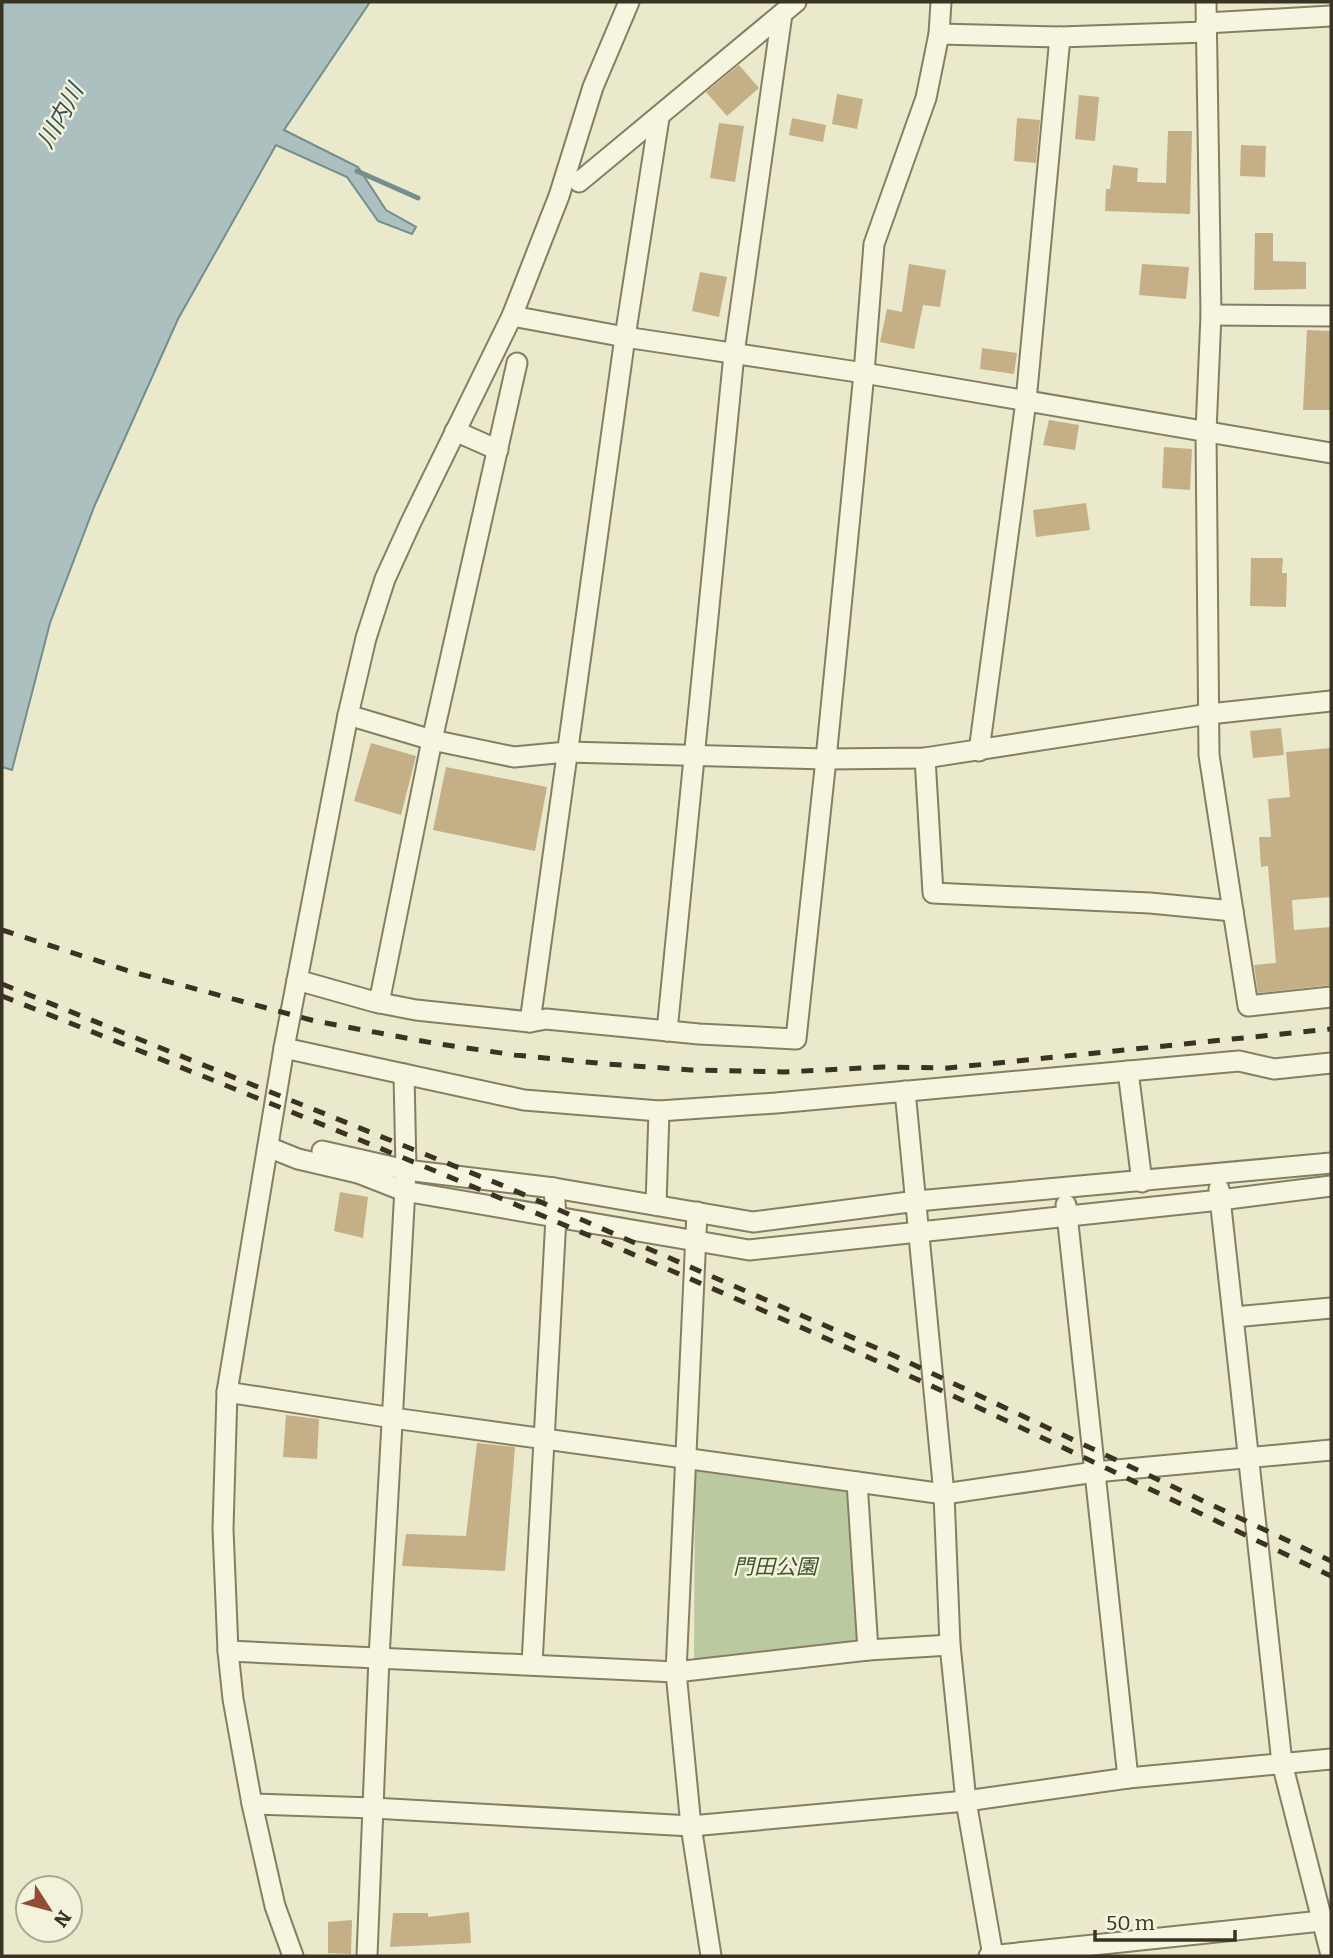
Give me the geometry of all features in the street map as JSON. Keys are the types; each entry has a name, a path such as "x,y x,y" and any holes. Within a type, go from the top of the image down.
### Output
{"street":[{"path":"293,1956 275,1906 233,1699 228,1651 223,1529 227,1392 284,1048 348,715 366,638 385,579 512,316 559,196 593,88 629,2"},
{"path":"297,981 415,1010 530,1022 547,1019 667,1031 796,1039 864,373 874,244 926,98 939,34 941,2"},
{"path":"1206,2 1211,315 1206,431 1209,755 1248,1006 1331,997"},
{"path":"579,182 789,8"},
{"path":"667,1031 734,354 789,8"},
{"path":"939,34 1060,37 1331,16"},
{"path":"979,751 1026,401 1060,37"},
{"path":"530,1022 625,337 659,118"},
{"path":"1211,315 1331,316"},
{"path":"512,316 1331,453"},
{"path":"379,1003 432,740 517,363"},
{"path":"455,431 498,450"},
{"path":"348,715 432,740 514,757 567,752 826,760 925,758 1209,714 1331,701"},
{"path":"925,758 933,893 1150,903 1233,912"},
{"path":"284,1048 524,1100 659,1111 1238,1061 1274,1069 1331,1063"},
{"path":"1128,1071 1142,1182"},
{"path":"367,1956 379,1658 406,1170 404,1074"},
{"path":"905,1091 944,1494 950,1645 966,1801 992,1956 1326,1920"},
{"path":"656,1205 659,1111"},
{"path":"268,1147 303,1147 406,1170 554,1188 753,1222 917,1201 1331,1163"},
{"path":"268,1147 298,1159 358,1174 404,1191 749,1250 1331,1186"},
{"path":"1218,1174 1282,1763 1326,1920 1331,1955"},
{"path":"532,1664 556,1217 554,1188"},
{"path":"1063,1188 1128,1779"},
{"path":"697,1212 698,1241 684,1459 676,1672 691,1826 710,1956"},
{"path":"1234,1317 1331,1308"},
{"path":"227,1392 393,1418 944,1494 1095,1472 1331,1450"},
{"path":"857,1482 867,1650"},
{"path":"228,1651 676,1672 867,1650 950,1645"},
{"path":"253,1804 691,1826 966,1801 1128,1779 1331,1759"}],"green space":[{"name":"門田公園","path":"695,1471 849,1492 860,1642 694,1659"}],"water":[{"name":"川内川","path":"2,2 370,2 284,130 358,167 386,210 416,227 412,234 378,221 347,177 276,145 178,319 94,507 50,623 12,770 2,767"}],"building":[{"path":"739,65 759,88 727,116 706,92"},
{"path":"837,94 863,99 857,129 832,124"},
{"path":"1079,95 1099,97 1095,141 1075,139"},
{"path":"792,118 826,125 823,142 789,135"},
{"path":"1017,118 1040,120 1036,163 1014,161"},
{"path":"719,123 744,126 735,182 710,178"},
{"path":"1168,131 1192,131 1190,214 1105,211 1106,189 1110,189 1113,165 1138,168 1137,182 1166,183"},
{"path":"1241,145 1266,146 1265,177 1240,176"},
{"path":"1255,233 1273,233 1273,261 1306,262 1306,289 1254,290"},
{"path":"909,264 946,270 940,307 923,305 914,349 880,342 887,309 902,312"},
{"path":"1142,264 1189,267 1186,299 1139,295"},
{"path":"700,272 727,277 719,317 692,311"},
{"path":"1307,330 1331,331 1331,410 1303,410"},
{"path":"982,348 1017,353 1014,374 980,369"},
{"path":"1049,420 1079,425 1075,450 1043,445"},
{"path":"1164,447 1192,449 1190,490 1162,488"},
{"path":"1086,503 1090,530 1036,537 1033,510"},
{"path":"1251,558 1283,558 1282,573 1287,573 1286,607 1250,606"},
{"path":"1281,728 1284,755 1253,758 1250,731"},
{"path":"371,743 416,756 401,815 354,801"},
{"path":"1331,748 1331,897 1292,900 1294,930 1331,927 1331,985 1258,993 1254,965 1276,963 1268,866 1261,867 1259,837 1271,837 1268,799 1290,797 1286,752"},
{"path":"446,767 547,787 535,851 433,830"},
{"path":"340,1192 368,1197 363,1238 334,1231"},
{"path":"286,1415 319,1419 317,1459 283,1457"},
{"path":"477,1443 515,1447 505,1571 402,1566 406,1534 466,1536"},
{"path":"469,1912 471,1943 390,1947 393,1913 428,1913 428,1917"},
{"path":"352,1920 351,1954 328,1953 328,1922"}],"waterway":[{"path":"357,171 418,198"}],"railway":[{"path":"2,930 129,971 315,1021 433,1043 607,1064 691,1070 784,1072 883,1067 948,1068 1331,1029"},
{"path":"2,984 504,1186 895,1356 1331,1561"},
{"path":"2,996 448,1176 780,1318 1001,1418 1331,1576"}]}
